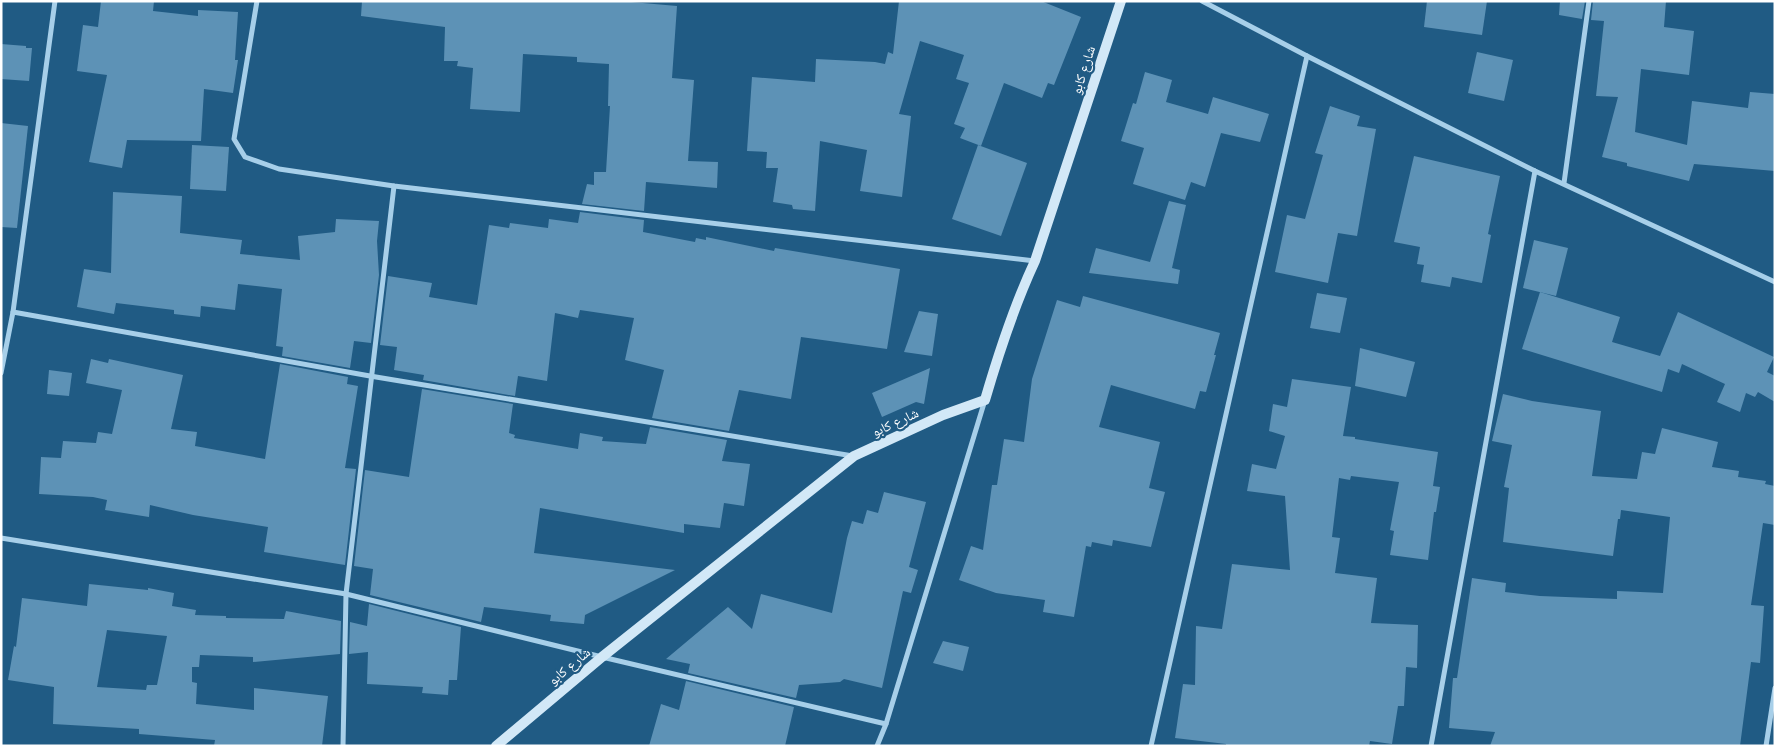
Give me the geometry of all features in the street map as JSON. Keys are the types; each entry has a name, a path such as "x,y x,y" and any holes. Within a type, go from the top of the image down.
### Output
{"street":[{"path":"1,373 13,312 55,1"},
{"path":"257,1 234,139 245,157 278,169 394,186 1035,261"},
{"name":"شارع كابو","path":"496,746 602,657 854,456 943,416 985,400 1003,340 1022,288 1035,261 1121,1"},
{"path":"1202,1 1306,56 1535,171 1775,282"},
{"path":"1564,183 1589,1"},
{"path":"1151,746 1306,56"},
{"path":"1431,746 1535,171"},
{"path":"343,746 346,594 370,376 394,186"},
{"path":"13,312 370,376 854,456"},
{"path":"877,746 886,724 985,400"},
{"path":"1,538 346,594 886,724"},
{"path":"1766,746 1775,688"}],"building":[{"path":"101,1 154,1 153,11 198,16 198,10 238,12 235,60 238,60 233,93 204,89 201,141 127,140 122,168 89,162 107,75 77,71 83,25 98,27"},
{"path":"362,1 620,1 677,6 672,78 694,80 688,161 718,162 717,188 646,182 644,211 582,204 587,184 594,185 594,172 606,172 610,106 608,106 609,64 577,62 577,57 523,54 520,112 470,109 473,68 457,66 458,61 444,61 445,27 361,16"},
{"path":"899,1 1041,1 1081,17 1054,85 1048,83 1042,98 1004,83 981,146 960,138 965,128 954,124 969,83 956,79 964,55 920,41 899,114 911,116 902,197 860,191 867,150 820,141 815,211 793,209 792,205 773,202 778,168 766,168 767,152 747,151 752,77 815,82 816,59 885,64 888,52 893,54"},
{"path":"1427,1 1487,1 1482,35 1424,27"},
{"path":"1560,1 1585,1 1582,19 1559,15"},
{"path":"1593,1 1666,1 1664,27 1694,31 1689,75 1641,69 1635,132 1687,145 1692,101 1748,108 1750,92 1775,94 1775,171 1694,164 1689,181 1627,166 1627,163 1602,157 1618,97 1596,96 1604,21 1591,20"},
{"path":"1,44 32,48 29,81 1,79"},
{"path":"1477,52 1513,60 1504,101 1468,93"},
{"path":"1145,72 1172,80 1166,102 1208,114 1213,97 1269,114 1260,142 1221,133 1205,187 1191,182 1185,200 1133,184 1144,148 1121,141 1133,103 1136,104"},
{"path":"1330,106 1360,116 1357,126 1376,129 1357,236 1338,233 1328,283 1275,272 1287,215 1305,219 1323,155 1315,153"},
{"path":"1,123 28,126 17,228 1,227"},
{"path":"192,145 229,147 226,191 190,189"},
{"path":"978,145 1027,163 1001,236 952,219"},
{"path":"1414,156 1500,176 1488,234 1491,235 1482,283 1452,277 1450,287 1421,282 1424,265 1417,264 1420,247 1394,242"},
{"path":"113,192 182,196 180,233 242,240 240,254 300,260 298,236 335,232 336,219 379,221 377,241 379,275 371,343 354,341 350,368 282,356 283,347 276,346 282,289 238,284 235,310 201,306 200,317 174,314 174,310 116,303 114,314 77,307 84,269 111,273"},
{"path":"1169,201 1186,205 1172,268 1180,270 1178,284 1089,273 1096,248 1150,262"},
{"path":"580,212 644,220 643,232 695,242 696,238 706,240 706,237 774,251 775,248 900,269 887,349 801,337 791,399 739,390 729,431 652,418 664,370 625,360 634,318 580,310 578,318 555,313 547,381 518,376 515,396 423,380 424,375 394,370 397,347 380,345 388,276 432,283 429,297 477,305 489,225 509,228 510,223 548,228 549,219 578,223"},
{"path":"1534,240 1568,248 1556,296 1523,288"},
{"path":"1540,292 1620,317 1612,342 1660,356 1678,312 1774,357 1767,372 1775,376 1775,402 1758,392 1755,397 1746,393 1740,412 1717,402 1725,384 1682,364 1679,373 1668,369 1662,392 1522,349"},
{"path":"1317,293 1347,298 1340,333 1310,328"},
{"path":"1083,296 1220,333 1206,392 1200,391 1195,409 1111,385 1099,427 1160,442 1149,488 1165,492 1151,547 1113,540 1112,546 1092,542 1091,547 1086,546 1074,617 1043,612 1045,600 996,593 959,580 971,546 983,550 992,485 997,485 1004,439 1024,442 1032,379 1057,300 1080,307"},
{"path":"919,311 938,314 932,356 904,352"},
{"path":"1360,348 1415,362 1406,397 1355,386"},
{"path":"91,359 108,363 109,359 183,375 171,429 197,432 195,446 265,459 280,364 348,377 347,384 358,386 345,468 356,469 345,565 264,552 268,527 193,515 150,505 149,517 105,510 107,500 93,497 39,494 41,457 61,458 63,441 96,443 98,432 112,434 122,390 86,383"},
{"path":"930,368 924,404 916,402 882,417 872,393"},
{"path":"49,370 72,373 69,396 47,394"},
{"path":"1292,379 1351,387 1343,436 1438,452 1433,486 1440,487 1436,512 1434,512 1428,560 1390,555 1394,531 1390,530 1399,482 1351,476 1350,480 1339,478 1332,537 1340,538 1335,573 1377,578 1371,623 1418,625 1417,668 1406,667 1404,706 1398,706 1392,744 1370,741 1369,746 1226,746 1226,744 1175,738 1183,684 1195,685 1196,626 1222,629 1232,564 1290,570 1285,496 1247,491 1252,464 1276,469 1285,436 1269,431 1273,404 1287,407"},
{"path":"422,389 513,404 509,433 515,435 514,438 578,449 580,433 603,437 602,441 646,444 650,427 727,440 722,461 750,464 744,506 724,503 720,528 684,524 684,533 540,508 534,553 675,570 585,615 584,624 550,621 551,615 484,607 481,622 370,595 373,569 354,566 365,470 409,477"},
{"path":"1503,394 1532,401 1601,411 1592,476 1637,479 1642,452 1655,454 1662,428 1718,442 1712,467 1739,471 1738,477 1766,481 1765,484 1775,486 1775,525 1763,523 1751,605 1764,606 1760,663 1751,662 1740,746 1490,746 1495,732 1449,728 1453,678 1457,678 1472,578 1506,583 1505,592 1540,596 1617,599 1617,591 1663,593 1670,517 1621,510 1613,556 1503,542 1509,488 1504,487 1512,445 1492,441"},
{"path":"884,492 926,502 909,567 918,570 911,593 903,591 882,688 844,679 840,682 799,685 796,698 688,673 690,664 666,659 728,607 752,629 761,594 832,613 852,521 863,524 867,510 878,513"},
{"path":"89,584 148,590 148,588 174,593 172,606 196,610 195,615 226,616 226,618 284,619 286,611 341,621 340,654 253,662 253,657 200,655 199,667 192,667 192,682 197,683 196,704 254,710 254,688 328,696 322,746 214,746 215,740 139,734 139,729 53,724 54,687 8,680 14,646 16,647 22,598 87,606","holes":["107,630 167,636 157,685 147,685 146,690 97,687"]},
{"path":"369,604 461,627 457,680 449,680 448,695 422,693 423,687 367,684 368,652 349,654 350,622 367,626"},
{"path":"943,641 969,647 963,671 933,663"},
{"path":"686,681 794,707 785,746 649,746 661,704 679,710"}]}
